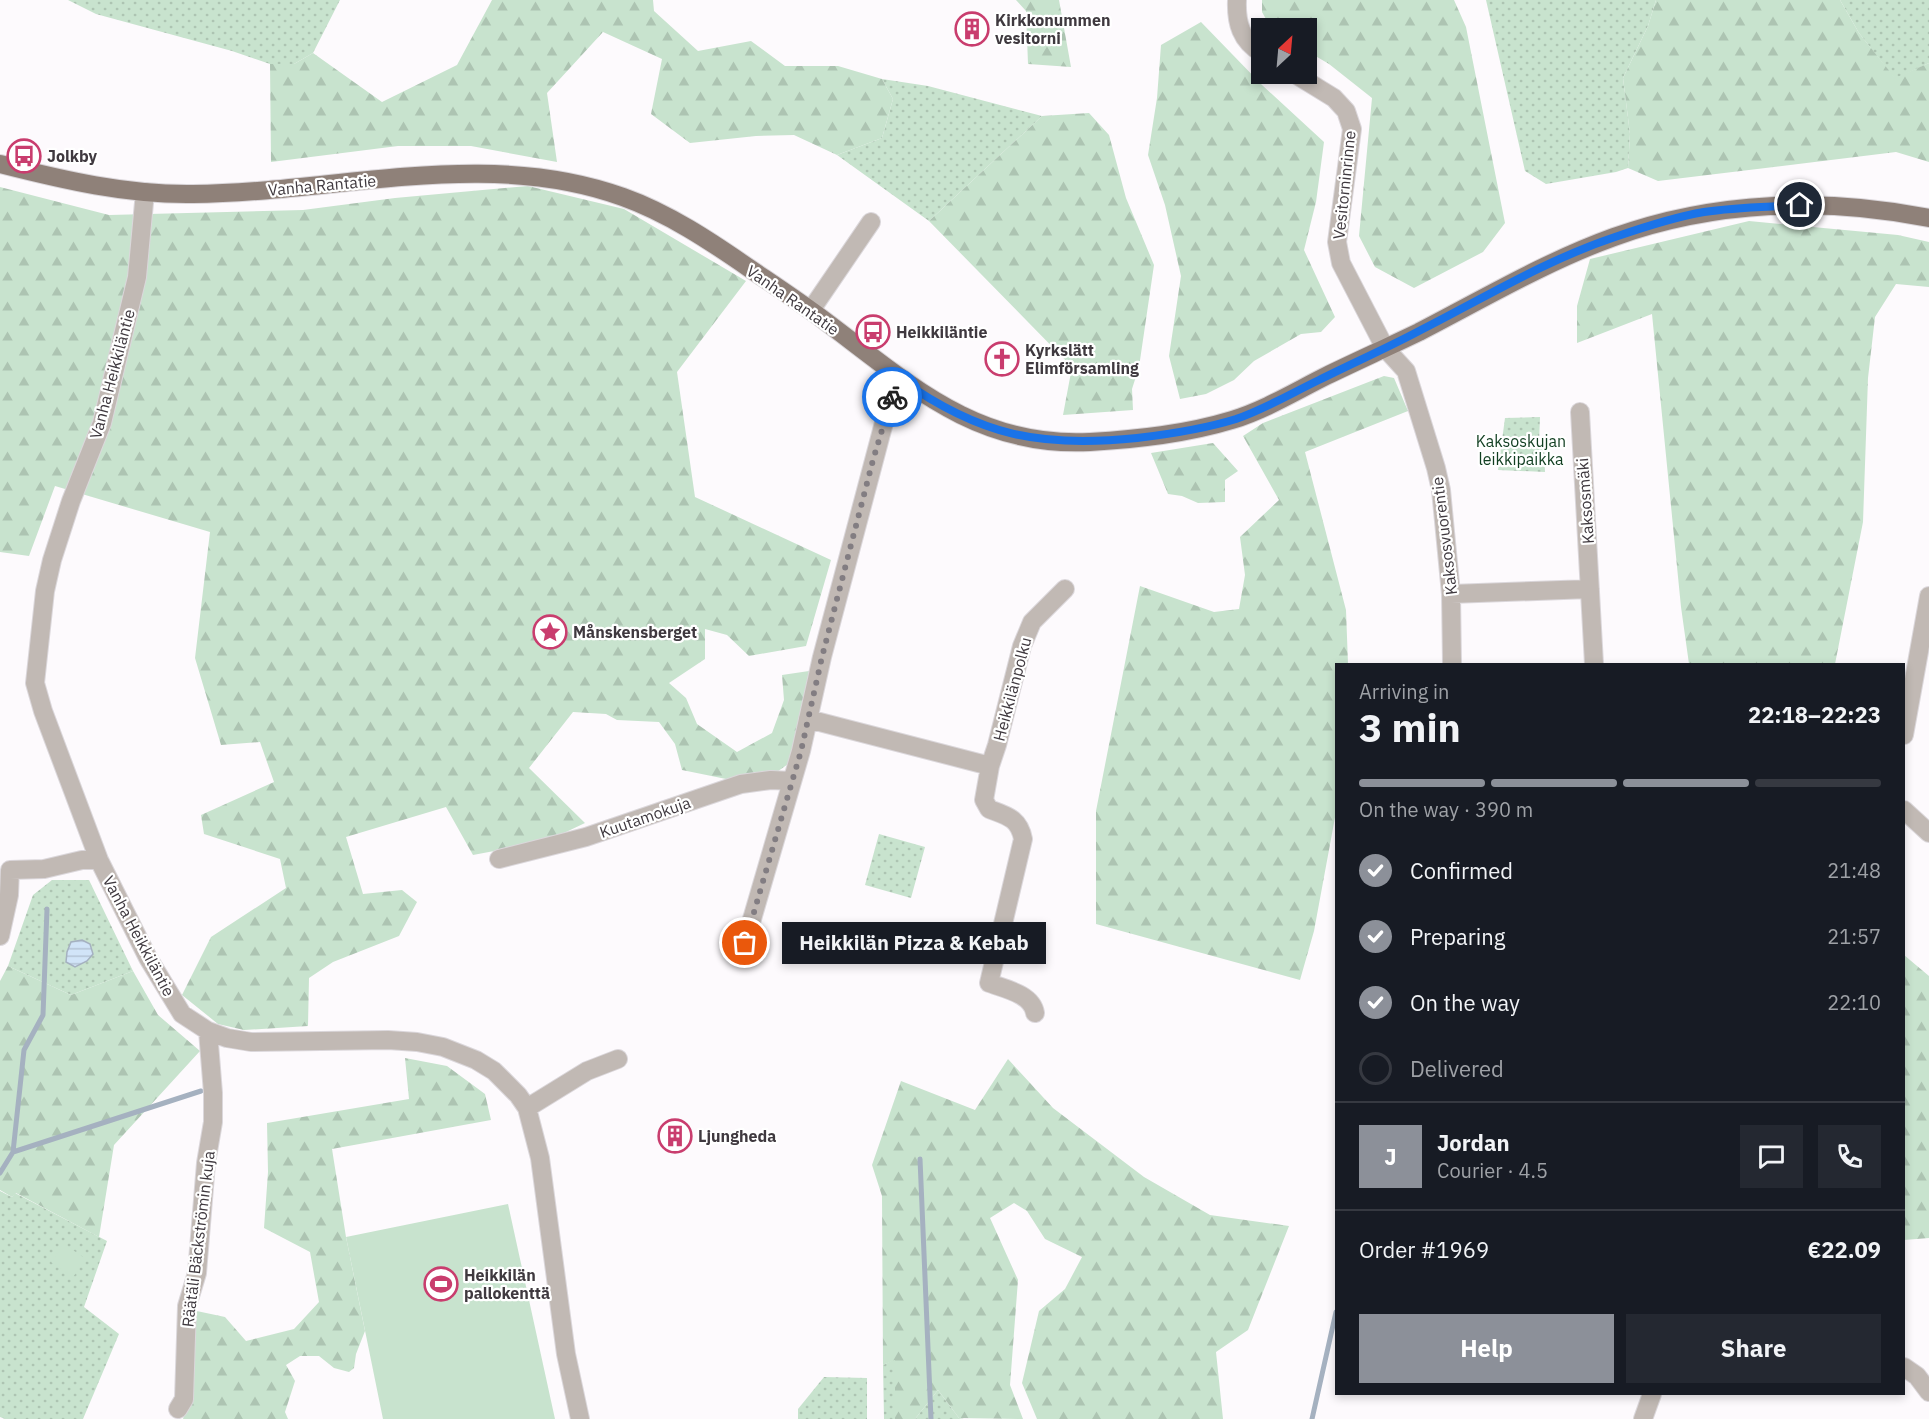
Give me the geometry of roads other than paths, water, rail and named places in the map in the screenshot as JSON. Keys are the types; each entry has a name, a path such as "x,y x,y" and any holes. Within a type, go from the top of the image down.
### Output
{"main road":[{"name":"Vanha Rantatie","path":"0,164 85,184 189,195 448,175 526,176 564,181 598,189 651,209 711,242 811,310 900,379 942,406 981,424 1025,437 1082,442 1194,430 1238,418 1385,348 1551,263 1614,237 1663,222 1702,213 1800,205 1843,206 1892,211 1929,218"}],"street":[{"path":"1237,0 1238,24 1244,38 1251,44"},
{"name":"Vesitorninrinne","path":"1311,84 1334,98 1346,111 1352,129 1337,242 1341,263 1385,348"},
{"name":"Vanha Heikkiläntie","path":"145,192 137,277 102,423 72,501 52,560 45,591 35,683 43,711 99,860 148,958 176,1005 190,1020 208,1031 227,1038 251,1042 388,1040 443,1047 476,1060 494,1071 518,1095 527,1108 540,1158 566,1354 580,1419"},
{"path":"811,310 871,222"},
{"name":"Kaksosvuorentie","path":"1385,348 1406,371 1441,490 1451,594 1452,663"},
{"path":"745,943 792,781 873,460 890,402 900,379"},
{"name":"Kaksosmäki","path":"1580,412 1594,663"},
{"name":"Heikkilänpolku","path":"1035,1013 1034,1006 1028,999 989,983 1023,839 1021,829 1012,819 989,809 984,800 990,766 1022,646 1032,622 1065,589"},
{"path":"1451,594 1590,589"},
{"path":"1905,729 1929,596"},
{"path":"808,719 990,766"},
{"name":"Kuutamokuja","path":"499,859 586,837 741,784 771,780 792,781"},
{"path":"1905,811 1929,832"},
{"path":"0,936 9,895 10,870 44,869 82,860 99,860"},
{"name":"Räätäli Bäckströmin kuja","path":"178,1409 184,1399 187,1306 197,1273 206,1163 213,1122 208,1031"},
{"path":"527,1108 587,1071 618,1059"},
{"path":"1905,1368 1917,1376 1929,1392"},
{"path":"1643,1419 1652,1395"}],"water":[{"path":"82,940 90,944 93,954 87,961 75,967 66,962 67,952 71,942"}],"waterway":[{"path":"13,1152 24,1050 43,1015 47,909"},
{"path":"0,1173 13,1152 201,1091"},
{"path":"920,1159 931,1419"},
{"path":"1312,1419 1335,1316"}],"place":[{"name":"Kirkkonummen vesitorni","path":"972,29"},
{"name":"Jolkby","path":"24,156"},
{"name":"Heikkiläntie","path":"873,332"},
{"name":"Kyrkslätt Elimförsamling","path":"1002,359"},
{"name":"Månskensberget","path":"550,632"},
{"name":"Heikkilän Pizza & Kebab","path":"745,943"},
{"name":"Ljungheda","path":"675,1136"},
{"name":"Heikkilän pallokenttä","path":"441,1284"}],"park label":[{"name":"Kaksoskujan leikkipaikka","path":"1521,450"}]}
